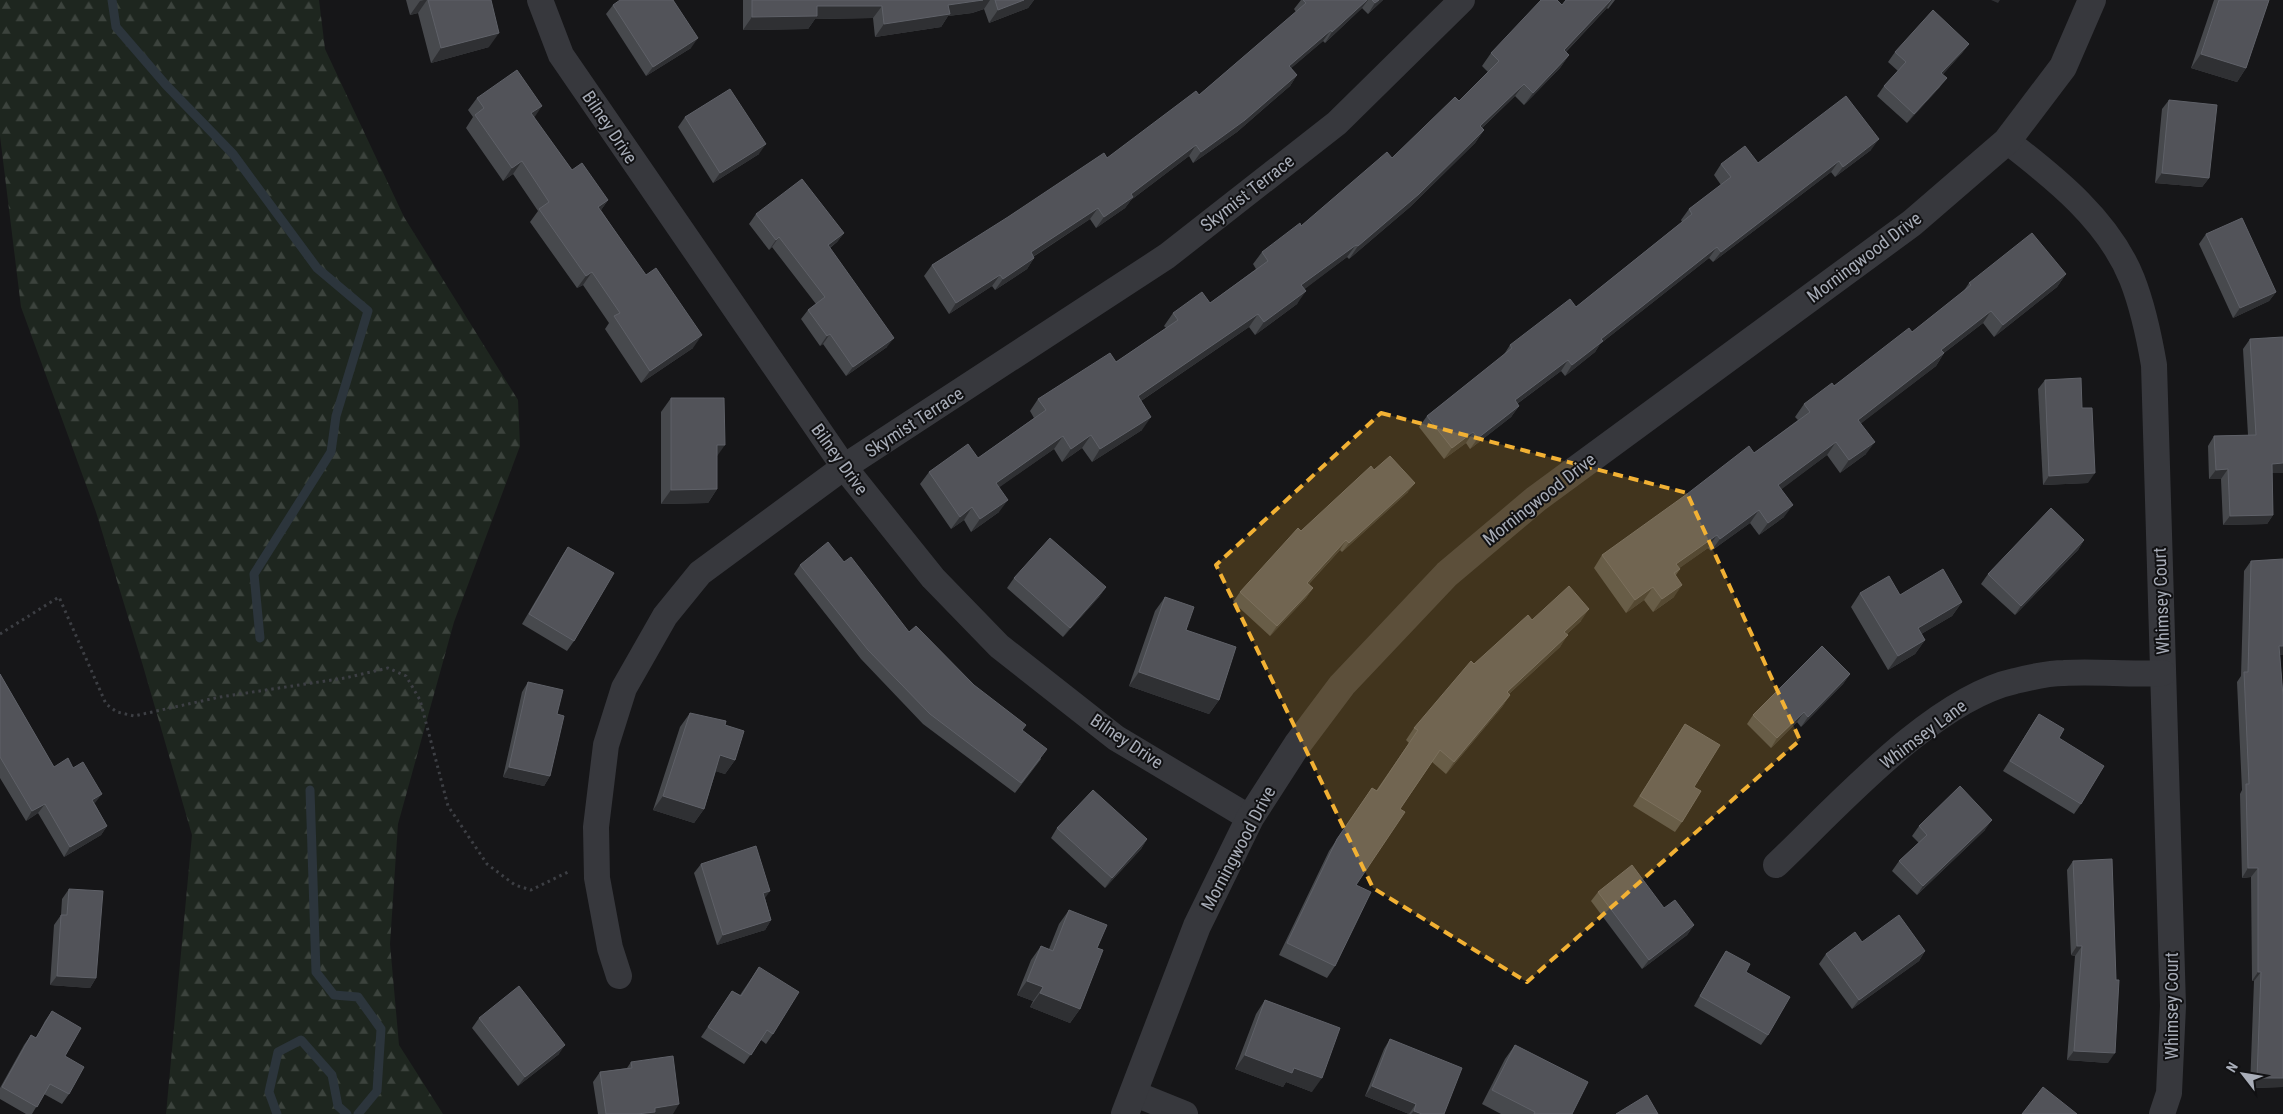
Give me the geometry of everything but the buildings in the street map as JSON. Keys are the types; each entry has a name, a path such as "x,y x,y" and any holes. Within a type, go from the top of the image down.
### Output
{"street":[{"name":"Bilney Drive","path":"540,0 561,55 844,467 933,578 999,646 1116,738 1250,818"},
{"name":"Skymist Terrace","path":"618,976 610,948 597,878 596,827 606,745 624,688 665,616 700,573 844,467 1167,256 1337,123 1462,0"},
{"name":"Morningwood Drive","path":"1129,1104 1197,926 1250,818 1297,744 1342,685 1447,574 1536,498 1912,223 2007,141 2063,68 2092,0"},
{"name":"Whimsey Court","path":"2007,141 2051,174 2105,232 2132,278 2141,307 2154,364 2173,1006 2169,1093 2162,1114"},
{"name":"Whimsey Lane","path":"1776,865 1888,759 1940,716 1967,699 2013,681 2063,672 2163,673"},
{"path":"1129,1104 1185,1114"}],"path":[{"path":"0,634 59,597 106,704 116,712 134,716 220,697 345,678 388,668 406,676 420,700 448,806 487,864 515,885 531,890 570,871"}],"highlighted area":[{"path":"1381,413 1687,493 1800,740 1527,982 1373,888 1216,565"}],"green space":[{"path":"0,0 319,0 325,49 404,217 518,400 520,446 454,622 398,824 390,944 399,1045 443,1114 166,1114 192,835 96,512 21,307 0,136"}],"waterway":[{"path":"112,0 116,27 166,85 233,154 317,268 368,311 336,416 331,452 254,574 260,638"},
{"path":"310,790 316,972 334,995 358,997 381,1029 377,1091 358,1114"},
{"path":"277,1114 269,1092 278,1052 301,1040 332,1075 338,1106 347,1114"}]}
